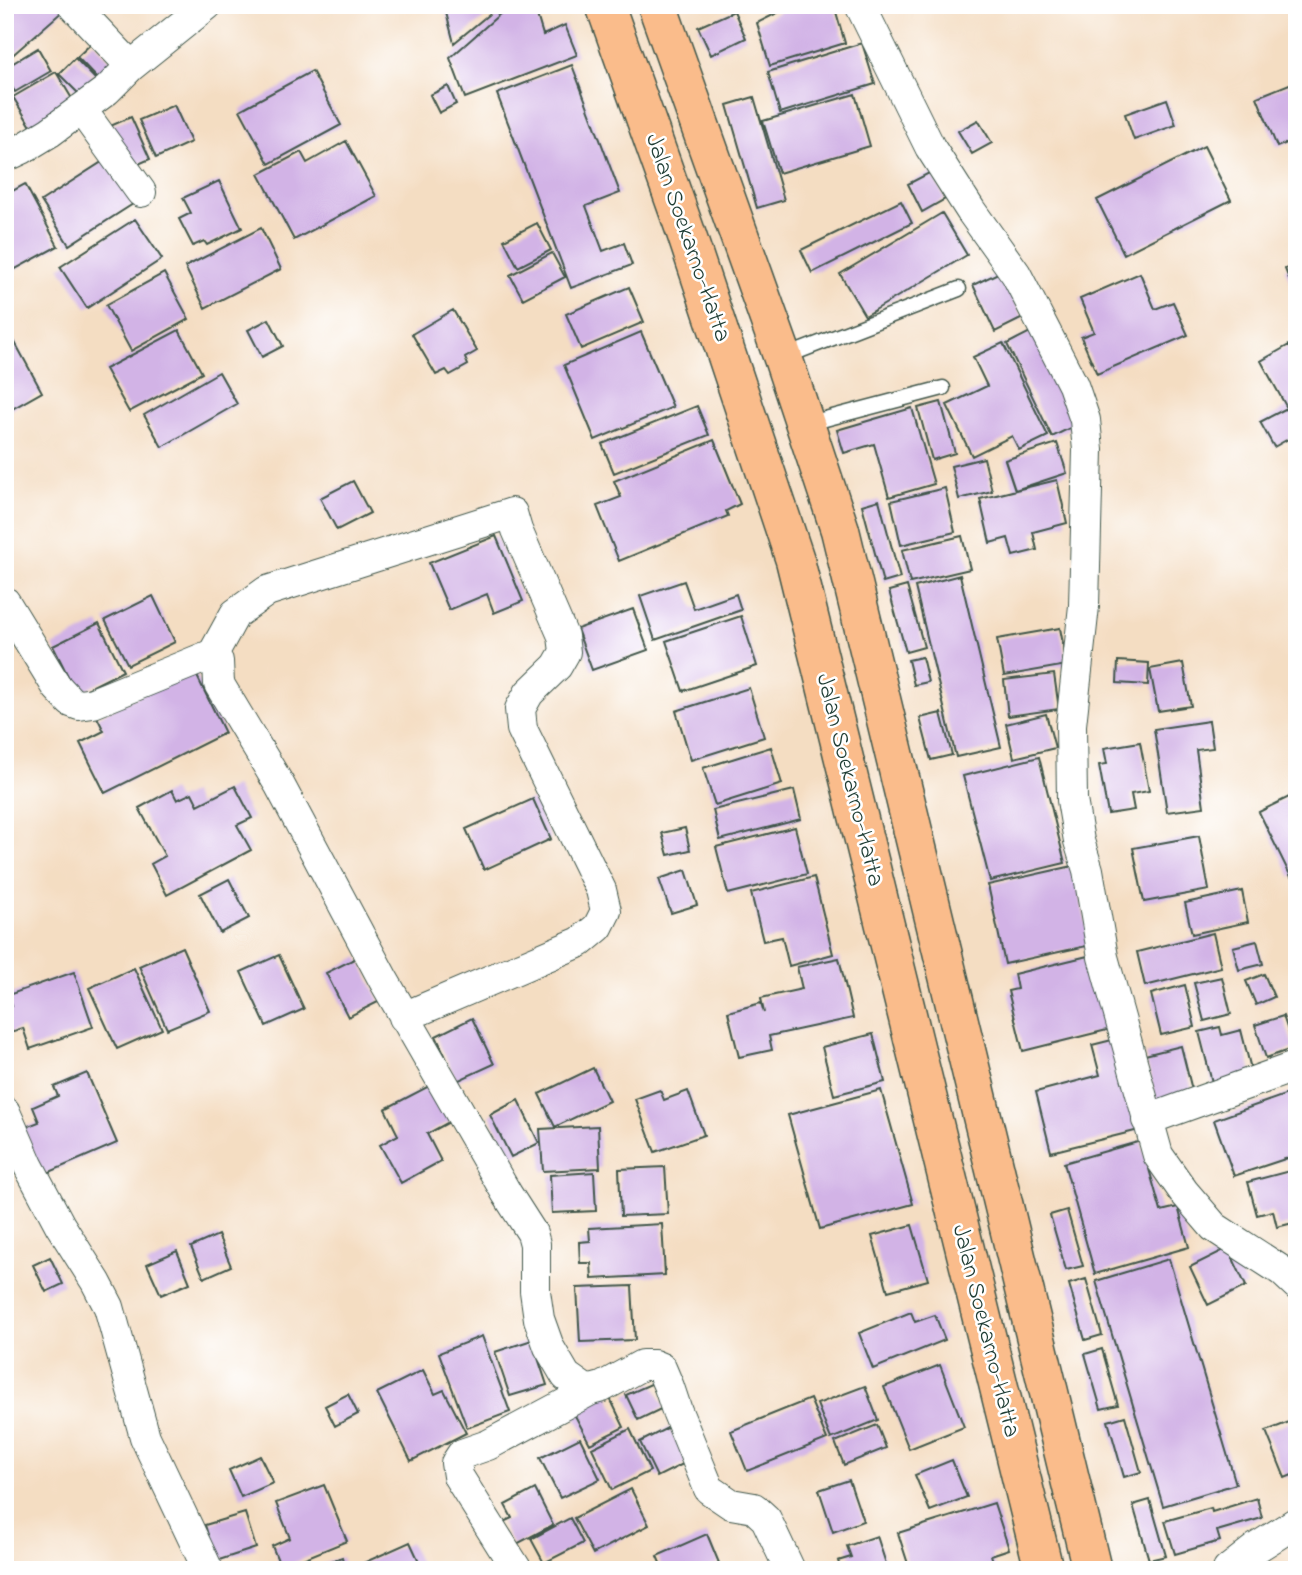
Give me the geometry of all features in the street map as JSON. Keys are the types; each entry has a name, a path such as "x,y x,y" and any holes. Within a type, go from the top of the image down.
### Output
{"highway":[{"name":"Jalan Soekarno-Hatta","path":"605,5 690,243 795,560 1044,1570"},
{"name":"Jalan Soekarno-Hatta","path":"657,5 783,358 840,530 1092,1570"}],"street":[{"path":"73,5 131,66"},
{"path":"5,157 50,132 107,90 131,66 207,5"},
{"path":"860,5 930,147 1016,274 1073,385 1085,420 1087,450 1084,606 1071,726 1072,800 1079,841 1088,870 1103,957 1158,1154 1184,1192 1214,1227 1282,1271 1297,1285"},
{"path":"81,109 141,192"},
{"path":"5,602 57,687 71,702 79,705 93,703 213,654 235,614 267,592 512,513 563,636 565,652 557,666 529,693 520,709 522,729 601,890 606,911 598,927 580,942 404,1017"},
{"path":"213,654 218,661 219,684 279,784 404,1017 532,1233 539,1319 549,1347 566,1376 583,1388 591,1390"},
{"path":"1147,1120 1297,1066"},
{"path":"5,1112 60,1225 109,1307 145,1437 208,1570"},
{"path":"517,1570 458,1476 456,1463 462,1454 488,1445 642,1365 661,1368 709,1489 731,1504 754,1508 766,1519 790,1570"},
{"path":"1228,1570 1297,1522"}],"lane":[{"path":"783,358 959,289"},
{"path":"805,424 943,388"}],"building":[{"path":"14,5 60,5 64,10 7,60 5,13"},
{"path":"444,5 500,5 454,43"},
{"path":"510,5 534,5 543,35 565,25 577,55 465,98 450,58"},
{"path":"793,5 834,5 845,43 770,66 757,23"},
{"path":"734,11 746,38 711,55 698,27"},
{"path":"93,42 116,66 100,81 77,57"},
{"path":"862,43 875,84 780,113 768,72"},
{"path":"38,48 51,71 15,92 5,76 5,68"},
{"path":"75,58 98,82 82,97 59,74"},
{"path":"572,65 620,193 586,206 603,251 624,243 632,265 571,288 497,94"},
{"path":"312,71 341,125 269,164 240,110"},
{"path":"56,72 74,102 32,128 13,97"},
{"path":"1297,81 1297,139 1277,147 1257,97"},
{"path":"448,86 456,104 439,113 430,95"},
{"path":"855,94 870,146 779,173 763,121"},
{"path":"754,97 784,200 757,208 727,105"},
{"path":"1167,99 1176,125 1134,140 1125,114"},
{"path":"174,105 191,142 156,158 139,120"},
{"path":"131,117 150,159 127,169 108,127"},
{"path":"978,120 992,143 972,154 958,131"},
{"path":"346,141 376,196 294,240 259,174 301,152 307,163"},
{"path":"1204,146 1231,200 1124,254 1097,200"},
{"path":"105,160 133,204 69,245 41,201"},
{"path":"931,172 945,199 922,212 908,184"},
{"path":"219,181 242,228 207,245 204,241 193,246 179,219 191,213 183,198"},
{"path":"25,184 58,246 12,271 5,258 5,195"},
{"path":"901,201 912,223 812,273 801,250"},
{"path":"942,213 967,255 865,316 840,274"},
{"path":"135,219 162,259 87,308 60,267"},
{"path":"537,223 551,250 518,267 504,240"},
{"path":"261,228 281,269 205,308 185,267"},
{"path":"552,253 565,277 523,299 510,275"},
{"path":"1297,264 1297,298 1285,269"},
{"path":"1000,272 1023,318 995,332 973,285"},
{"path":"164,273 189,319 131,351 106,305"},
{"path":"1140,273 1155,309 1173,302 1188,335 1097,374 1081,337 1094,332 1080,299"},
{"path":"629,287 644,322 581,349 566,314"},
{"path":"453,310 477,351 465,358 468,365 450,375 446,370 436,375 412,334"},
{"path":"269,319 283,346 262,357 248,330"},
{"path":"179,330 202,373 129,412 105,369"},
{"path":"1034,330 1080,423 1052,437 1007,344"},
{"path":"641,332 673,407 595,440 564,365"},
{"path":"12,337 42,392 5,413 5,341"},
{"path":"1003,343 1048,436 1019,450 1012,436 972,456 947,405 987,386 973,357"},
{"path":"1289,345 1297,359 1297,434 1274,447 1260,422 1287,408 1261,361"},
{"path":"219,372 237,404 162,447 144,415"},
{"path":"941,402 955,453 932,460 918,408"},
{"path":"697,406 709,435 614,473 602,444"},
{"path":"912,408 934,484 889,497 874,444 844,453 837,430"},
{"path":"714,440 740,504 726,511 728,516 619,561 597,506 621,497 614,481"},
{"path":"1057,443 1067,473 1015,490 1005,460"},
{"path":"984,458 992,491 959,499 951,466"},
{"path":"1057,480 1067,523 1033,532 1037,550 1013,556 1008,538 990,543 980,499"},
{"path":"353,481 370,513 337,530 320,498"},
{"path":"945,488 955,532 901,545 891,501"},
{"path":"879,500 900,578 883,583 862,505"},
{"path":"496,536 523,601 494,613 487,594 449,610 429,563"},
{"path":"962,536 970,569 910,583 902,550"},
{"path":"960,575 1001,747 956,757 915,587"},
{"path":"684,581 694,609 736,594 741,610 655,640 640,596"},
{"path":"907,586 924,647 906,652 889,591"},
{"path":"153,596 175,642 128,665 105,620"},
{"path":"633,609 648,650 592,670 577,629"},
{"path":"741,616 757,666 683,691 666,641"},
{"path":"99,623 123,671 77,694 53,646"},
{"path":"1060,628 1067,665 1004,676 997,639"},
{"path":"922,657 928,682 914,685 908,660"},
{"path":"1118,661 1149,663 1148,685 1117,683"},
{"path":"1183,663 1191,706 1158,711 1150,669"},
{"path":"193,668 225,733 105,793 80,743 104,731 97,717"},
{"path":"1054,674 1059,709 1008,716 1004,680"},
{"path":"749,688 764,737 691,760 676,711"},
{"path":"941,713 952,755 931,760 920,718"},
{"path":"1046,714 1055,748 1014,758 1006,724"},
{"path":"1209,721 1213,748 1196,750 1204,807 1167,812 1154,729"},
{"path":"1140,742 1149,791 1131,794 1134,810 1108,814 1099,765 1107,764 1104,748"},
{"path":"771,747 782,784 715,805 703,768"},
{"path":"1039,757 1065,863 990,881 963,776"},
{"path":"235,786 252,818 237,825 251,850 167,895 151,864 165,856 139,808 172,790 177,800 192,793 198,805"},
{"path":"794,790 801,819 720,840 713,810"},
{"path":"1293,795 1297,802 1297,874 1291,877 1259,812"},
{"path":"533,799 551,839 484,870 466,829"},
{"path":"795,827 807,874 728,894 716,847"},
{"path":"685,828 690,850 668,855 662,833"},
{"path":"1199,836 1209,890 1144,902 1133,848"},
{"path":"1073,866 1091,945 1005,964 988,885"},
{"path":"686,870 697,905 671,913 659,879"},
{"path":"814,877 833,954 789,966 782,937 763,941 751,893"},
{"path":"229,879 249,918 220,933 200,894"},
{"path":"1242,891 1248,922 1192,934 1185,903"},
{"path":"1213,933 1221,967 1145,986 1137,952"},
{"path":"1257,941 1263,964 1239,970 1233,947"},
{"path":"182,947 210,1011 167,1029 139,966"},
{"path":"1096,954 1115,1028 1023,1051 1008,991 1017,989 1014,974"},
{"path":"279,955 304,1009 266,1026 241,972"},
{"path":"358,957 380,1001 348,1017 326,973"},
{"path":"839,958 853,1018 769,1036 772,1050 739,1057 728,1012 761,1003 764,1013 761,998 802,989 797,967"},
{"path":"134,968 162,1029 117,1049 89,988"},
{"path":"74,972 93,1027 30,1049 23,1028 5,1034 5,1008 12,1006 8,995"},
{"path":"1264,974 1274,997 1256,1005 1246,981"},
{"path":"1222,977 1231,1014 1204,1021 1194,983"},
{"path":"1185,985 1195,1027 1161,1035 1151,994"},
{"path":"1283,1016 1294,1048 1266,1058 1255,1025"},
{"path":"472,1018 494,1064 457,1081 436,1036"},
{"path":"1220,1027 1222,1035 1241,1030 1253,1077 1213,1086 1199,1032"},
{"path":"873,1034 885,1082 834,1095 822,1047"},
{"path":"1120,1038 1143,1129 1051,1152 1036,1092 1100,1075 1092,1045"},
{"path":"1181,1046 1193,1094 1157,1103 1145,1055"},
{"path":"593,1068 609,1101 555,1127 539,1094"},
{"path":"87,1073 117,1143 43,1175 23,1128 39,1122 33,1107 58,1096 54,1087"},
{"path":"431,1085 451,1121 427,1134 441,1161 401,1183 380,1145 398,1135 385,1109"},
{"path":"660,1090 664,1100 688,1091 704,1135 655,1152 635,1099"},
{"path":"881,1090 913,1204 820,1229 788,1115"},
{"path":"1293,1092 1297,1103 1297,1155 1234,1176 1214,1120"},
{"path":"518,1100 539,1143 511,1157 490,1115"},
{"path":"598,1126 600,1168 543,1171 540,1129"},
{"path":"1141,1141 1161,1211 1178,1207 1189,1247 1095,1274 1064,1163"},
{"path":"665,1167 668,1214 621,1216 619,1169"},
{"path":"1297,1169 1297,1222 1277,1227 1273,1211 1257,1215 1248,1182"},
{"path":"594,1172 596,1211 552,1213 550,1175"},
{"path":"1067,1210 1083,1266 1066,1270 1050,1215"},
{"path":"662,1224 665,1275 592,1279 591,1263 580,1263 579,1242 590,1241 589,1228"},
{"path":"912,1225 928,1280 888,1291 872,1236"},
{"path":"218,1235 231,1266 204,1278 191,1247"},
{"path":"1228,1248 1246,1286 1208,1305 1190,1267"},
{"path":"177,1251 190,1283 161,1295 147,1264"},
{"path":"50,1257 63,1284 46,1292 33,1265"},
{"path":"1169,1259 1236,1484 1163,1506 1096,1281"},
{"path":"1086,1279 1102,1335 1085,1340 1069,1284"},
{"path":"632,1286 635,1340 580,1342 577,1288"},
{"path":"911,1312 915,1322 935,1315 945,1340 873,1369 859,1333"},
{"path":"482,1336 510,1412 467,1428 439,1353"},
{"path":"532,1340 547,1385 510,1396 495,1352"},
{"path":"1102,1349 1118,1405 1101,1409 1085,1354"},
{"path":"940,1365 964,1427 909,1449 884,1387"},
{"path":"423,1370 435,1394 444,1390 466,1433 411,1461 377,1393"},
{"path":"653,1383 665,1407 638,1420 626,1395"},
{"path":"865,1386 878,1420 831,1439 817,1404"},
{"path":"607,1392 624,1427 590,1444 572,1410"},
{"path":"348,1394 358,1414 335,1426 325,1406"},
{"path":"810,1399 827,1439 747,1471 731,1431"},
{"path":"1125,1416 1141,1472 1124,1477 1108,1421"},
{"path":"1297,1419 1297,1473 1285,1478 1266,1431"},
{"path":"877,1425 886,1448 844,1465 835,1442"},
{"path":"669,1427 687,1462 657,1477 640,1442"},
{"path":"630,1429 650,1471 612,1490 592,1448"},
{"path":"580,1438 600,1479 560,1498 540,1458"},
{"path":"260,1456 273,1483 241,1497 229,1470"},
{"path":"952,1460 967,1497 930,1511 915,1475"},
{"path":"849,1480 863,1521 833,1532 819,1490"},
{"path":"324,1485 347,1541 281,1568 272,1546 290,1538 276,1503"},
{"path":"535,1489 553,1525 513,1546 501,1523 512,1518 505,1505"},
{"path":"631,1489 649,1525 593,1554 574,1518"},
{"path":"1257,1498 1262,1518 1217,1531 1220,1541 1175,1554 1165,1521 1211,1508 1212,1512"},
{"path":"1150,1500 1166,1556 1149,1560 1133,1505"},
{"path":"994,1503 1009,1549 991,1555 996,1570 910,1570 898,1533"},
{"path":"245,1513 256,1548 216,1561 205,1525"},
{"path":"570,1518 583,1543 544,1563 531,1539"},
{"path":"707,1534 719,1563 703,1570 663,1570 657,1556"},
{"path":"877,1536 888,1570 841,1570 838,1561 851,1557 847,1546"},
{"path":"410,1542 423,1570 363,1570 361,1564"},
{"path":"342,1557 346,1570 309,1570 309,1569"}]}
